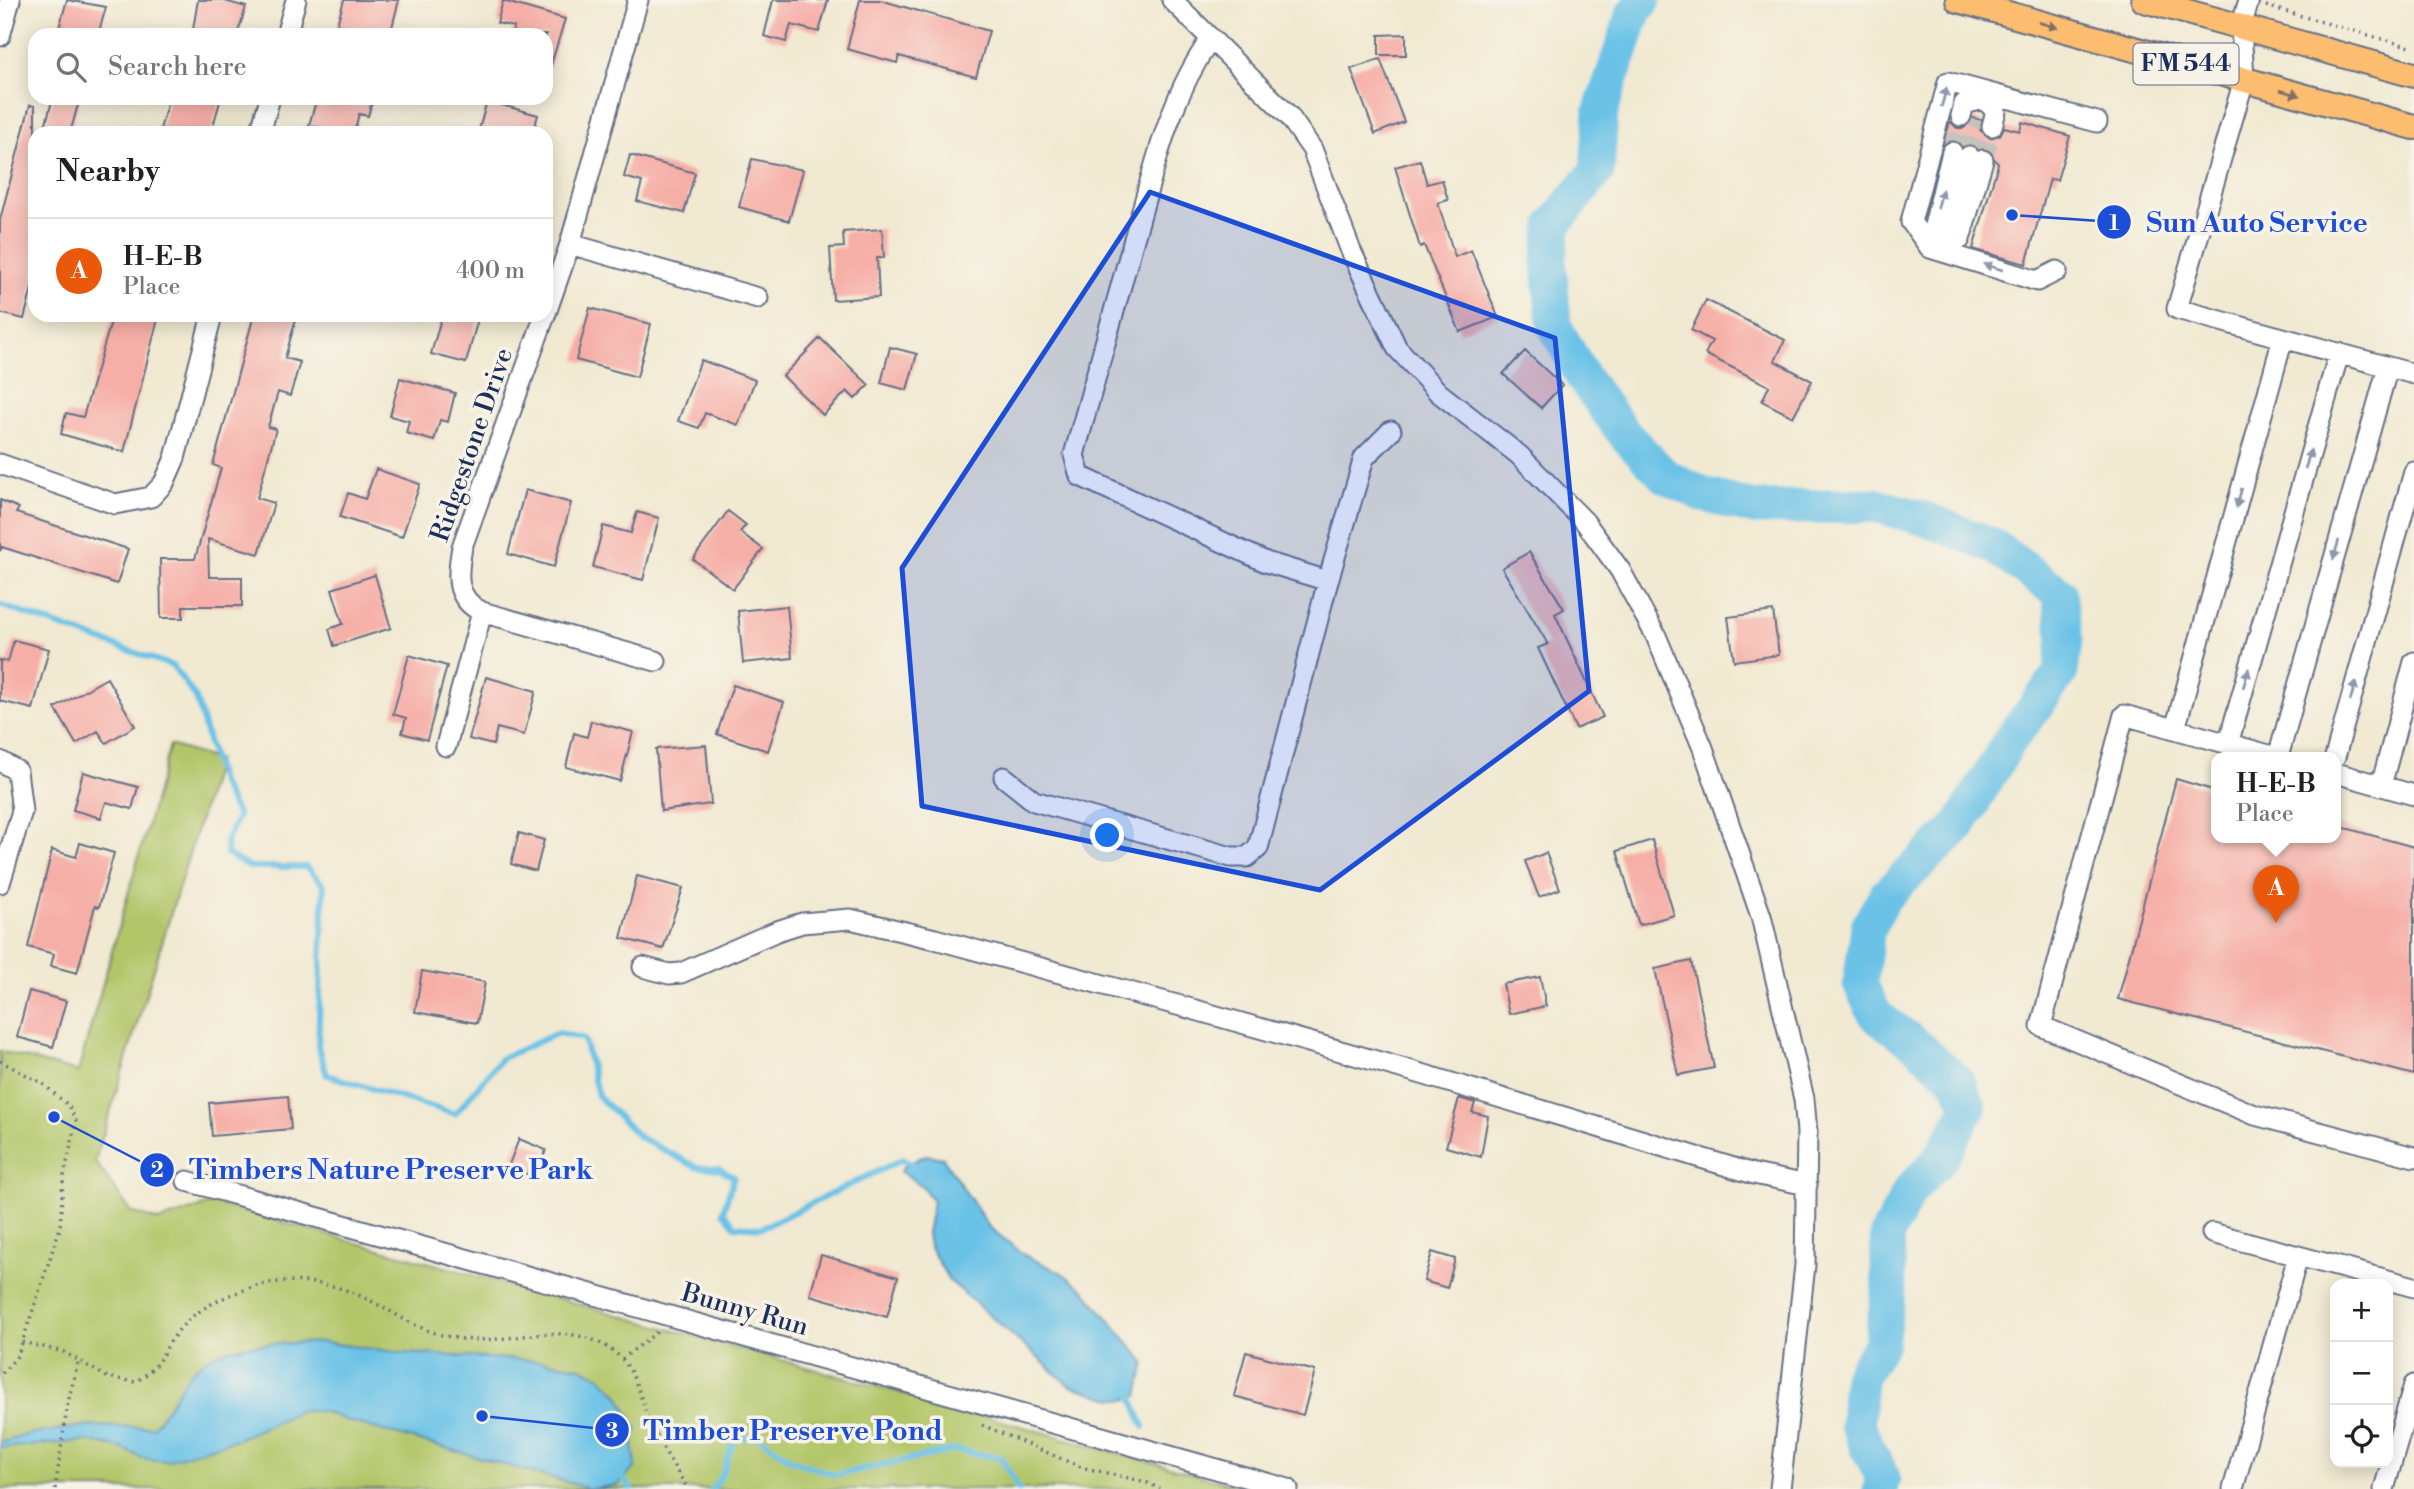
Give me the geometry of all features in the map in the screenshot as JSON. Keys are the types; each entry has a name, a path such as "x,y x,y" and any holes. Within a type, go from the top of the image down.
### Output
{"main road":[{"name":"FM 544","path":"1958,0 2414,128"},
{"name":"FM 544","path":"2144,0 2414,75"}],"street":[{"path":"0,36 10,0"},
{"path":"288,28 296,0"},
{"name":"Ridgestone Drive","path":"553,294 570,244 638,0"},
{"path":"1172,0 1289,116 1312,149 1351,251 1397,348 1439,393 1519,455 1585,522 1619,570 1656,636 1703,748 1761,916 1804,1099 1807,1185 1805,1265 1780,1489"},
{"path":"2249,1 2241,27 2244,80 2177,309 2414,374"},
{"path":"1210,40 1188,72 1161,145 1074,456 1080,476 1266,562 1328,581"},
{"path":"2057,271 2037,281 1944,247 1930,248 1911,222 1944,95 1948,82 1985,96 2096,122"},
{"path":"1985,96 1996,111 1977,121 1964,104 1985,96"},
{"path":"262,126 268,105"},
{"path":"1944,247 1968,156"},
{"path":"570,244 758,298"},
{"path":"0,464 115,505 151,498 164,483 175,458 210,322"},
{"name":"Ridgestone Drive","path":"482,612 470,606 459,589 457,578 462,547 543,322"},
{"path":"2175,729 2283,338"},
{"path":"2228,744 2339,353"},
{"path":"2278,752 2388,367"},
{"path":"1004,777 1034,801 1231,857 1247,857 1258,848 1328,581 1364,458 1391,431"},
{"path":"2336,752 2414,472"},
{"path":"446,746 482,612 656,661"},
{"path":"2381,786 2414,663"},
{"path":"2258,752 2124,715 2041,1026 2255,1115 2414,1157"},
{"path":"0,883 22,811 8,766"},
{"path":"2341,774 2414,795"},
{"path":"643,967 668,974 681,973 777,930 802,923 850,919 935,939 1199,1011 1415,1072 1754,1174 1807,1185"},
{"name":"Bunny Run","path":"187,1181 1288,1489"},
{"path":"2212,1233 2414,1287"},
{"path":"2233,1489 2298,1256"},
{"path":"2384,1489 2414,1385"}],"path":[{"path":"2249,1 2414,48"},
{"path":"0,1061 42,1083 69,1106 76,1121 63,1181 60,1228 18,1355 0,1376"},
{"path":"22,1342 44,1345 79,1359 107,1377 135,1382 160,1363 175,1335 205,1307 254,1286 297,1281 347,1290 414,1327 458,1339 490,1341 551,1332 579,1336 605,1346 622,1359 650,1421 688,1489"},
{"path":"55,1489 68,1402 79,1359"}],"highlighted area":[{"path":"1150,192 1555,338 1589,691 1320,890 922,806 902,568"}],"green space":[{"path":"170,745 218,760 95,1161 131,1212 159,1221 213,1203 1248,1489 0,1489 0,1051 78,1072"}],"water":[{"path":"926,1155 943,1158 989,1227 1024,1255 1062,1273 1083,1289 1145,1362 1138,1396 1125,1400 1108,1398 1069,1385 949,1280 929,1246 927,1233 933,1201 922,1186 901,1172 904,1166"},
{"path":"321,1342 404,1353 541,1361 581,1367 599,1376 618,1394 637,1428 633,1445 636,1467 618,1485 591,1489 345,1420 323,1411 299,1411 240,1438 166,1461 142,1458 123,1449 89,1441 0,1448 0,1443 25,1435 84,1426 153,1427 187,1377 199,1364 214,1355 248,1346"}],"building":[{"path":"67,0 106,7 100,28 59,28"},
{"path":"198,0 221,0 246,7 239,28 193,28"},
{"path":"344,0 399,0 392,28 336,28"},
{"path":"773,0 828,0 819,32 791,25 786,42 764,36"},
{"path":"860,0 880,0 989,31 976,77 899,56 897,63 847,49"},
{"path":"503,1 565,19 553,58 553,28 514,28 497,23"},
{"path":"1406,34 1406,55 1379,55 1379,35"},
{"path":"1380,59 1404,122 1375,134 1351,69"},
{"path":"30,105 35,106 35,126 28,126 28,304 24,319 0,313 0,220"},
{"path":"51,105 78,105 72,126 45,126"},
{"path":"167,105 219,105 213,126 161,126"},
{"path":"315,105 371,105 368,116 359,114 356,126 309,125"},
{"path":"486,105 502,105 538,115 535,126 480,126"},
{"path":"1973,118 1981,120 1980,130 1990,138 2000,135 2004,127 2020,131 2022,122 2070,136 2057,180 2050,179 2026,264 1973,249 1998,164 1987,149 1979,149 1972,144 1962,146 1954,140 1945,143 1950,121 1957,128 1964,128"},
{"path":"630,155 695,173 684,213 637,201 642,182 624,177"},
{"path":"752,159 803,170 789,221 739,207"},
{"path":"1420,160 1427,184 1442,180 1448,200 1438,203 1455,257 1471,250 1498,317 1460,332 1424,245 1420,247 1395,167"},
{"path":"882,229 884,258 877,258 879,297 833,300 830,248 844,247 843,232"},
{"path":"1706,300 1785,340 1775,361 1812,381 1793,417 1762,401 1769,386 1705,354 1712,341 1691,330"},
{"path":"590,308 651,324 637,377 576,360"},
{"path":"111,322 157,322 124,452 61,434 66,413 83,417"},
{"path":"252,322 295,322 285,358 300,362 290,396 278,392 268,427 276,429 257,498 274,503 259,554 208,539 209,577 242,577 242,606 183,606 183,618 161,618 160,559 195,559 221,468 213,465"},
{"path":"440,322 477,322 466,363 431,354"},
{"path":"820,338 869,385 855,399 847,391 823,415 783,376"},
{"path":"890,347 917,354 907,390 881,383"},
{"path":"1525,351 1562,385 1541,408 1503,374"},
{"path":"701,360 755,380 738,425 705,413 699,428 678,421"},
{"path":"400,378 455,393 448,422 440,420 434,441 406,433 409,421 390,416"},
{"path":"376,469 420,484 402,537 340,517 348,493 365,499"},
{"path":"525,490 571,503 554,567 508,554"},
{"path":"0,500 19,508 16,513 128,549 117,584 2,547 0,551"},
{"path":"728,511 746,525 740,532 763,549 733,589 693,559"},
{"path":"637,512 659,518 643,580 593,567 603,526 631,533"},
{"path":"1529,552 1564,609 1555,614 1603,717 1576,729 1538,648 1548,644 1502,568"},
{"path":"375,575 391,628 334,646 329,629 343,624 332,589"},
{"path":"787,606 792,658 743,663 738,611"},
{"path":"1773,611 1779,655 1734,661 1728,617"},
{"path":"14,640 49,649 33,709 0,701 0,660 8,662"},
{"path":"409,655 447,666 427,740 402,733 406,718 393,714"},
{"path":"486,677 536,691 524,735 497,728 493,745 469,739"},
{"path":"107,678 135,726 106,743 98,731 76,744 55,708"},
{"path":"733,685 784,702 768,751 717,734"},
{"path":"591,721 633,732 620,781 566,767 574,733 587,737"},
{"path":"706,745 711,804 661,811 656,749"},
{"path":"83,772 138,787 132,809 106,802 101,818 73,810"},
{"path":"2176,779 2211,790 2211,843 2341,843 2341,827 2414,847 2414,1075 2118,999"},
{"path":"519,833 544,840 536,871 511,864"},
{"path":"1652,840 1674,915 1639,925 1617,851"},
{"path":"80,843 114,853 99,907 95,906 77,973 51,966 54,954 28,947 52,850 76,857"},
{"path":"1546,853 1560,889 1539,897 1525,861"},
{"path":"637,876 683,888 663,949 621,938"},
{"path":"1691,961 1714,1068 1678,1075 1655,969"},
{"path":"422,971 485,982 477,1023 415,1012"},
{"path":"1540,977 1546,1006 1509,1014 1503,984"},
{"path":"29,991 66,1001 53,1047 17,1037"},
{"path":"288,1096 291,1129 212,1136 209,1103"},
{"path":"1459,1098 1475,1103 1472,1112 1488,1116 1481,1157 1446,1147"},
{"path":"519,1139 546,1150 535,1178 508,1167"},
{"path":"1432,1252 1455,1259 1447,1288 1424,1281"},
{"path":"821,1255 898,1277 887,1317 810,1295"},
{"path":"1246,1352 1315,1371 1303,1415 1234,1396"}],"waterway":[{"path":"1643,0 1634,12 1601,110 1597,171 1554,224 1549,260 1554,325 1583,378 1626,436 1665,476 1704,495 1755,508 1875,505 1925,519 1992,545 2059,593 2065,638 2061,672 2010,740 1959,826 1885,896 1868,927 1860,984 1876,1016 1917,1045 1958,1082 1969,1107 1941,1158 1910,1190 1887,1235 1889,1290 1881,1343 1860,1378 1857,1425 1883,1478 1880,1489"},
{"path":"0,605 173,666 196,698 220,782 238,816 226,842 227,854 249,867 306,867 324,885 318,1047 327,1075 455,1114 502,1058 558,1033 584,1039 598,1096 639,1137 696,1167 719,1169 734,1177 723,1212 735,1226 761,1228 903,1159 917,1166"},
{"path":"1130,1392 1144,1427"},
{"path":"712,1489 722,1475 730,1449 737,1438 759,1437 792,1460 835,1475 955,1450 1001,1458 1019,1489"},
{"path":"620,1474 631,1489"}],"tunnel":[{"path":"1952,152 1961,116"},
{"path":"1969,156 1978,120"},
{"path":"1983,160 1992,126"}],"place":[{"name":"Sun Auto Service","path":"2012,215"},
{"name":"H-E-B","path":"2276,923"},
{"name":"Timbers Nature Preserve Park","path":"54,1117"},
{"name":"Timber Preserve Pond","path":"482,1416"}]}
